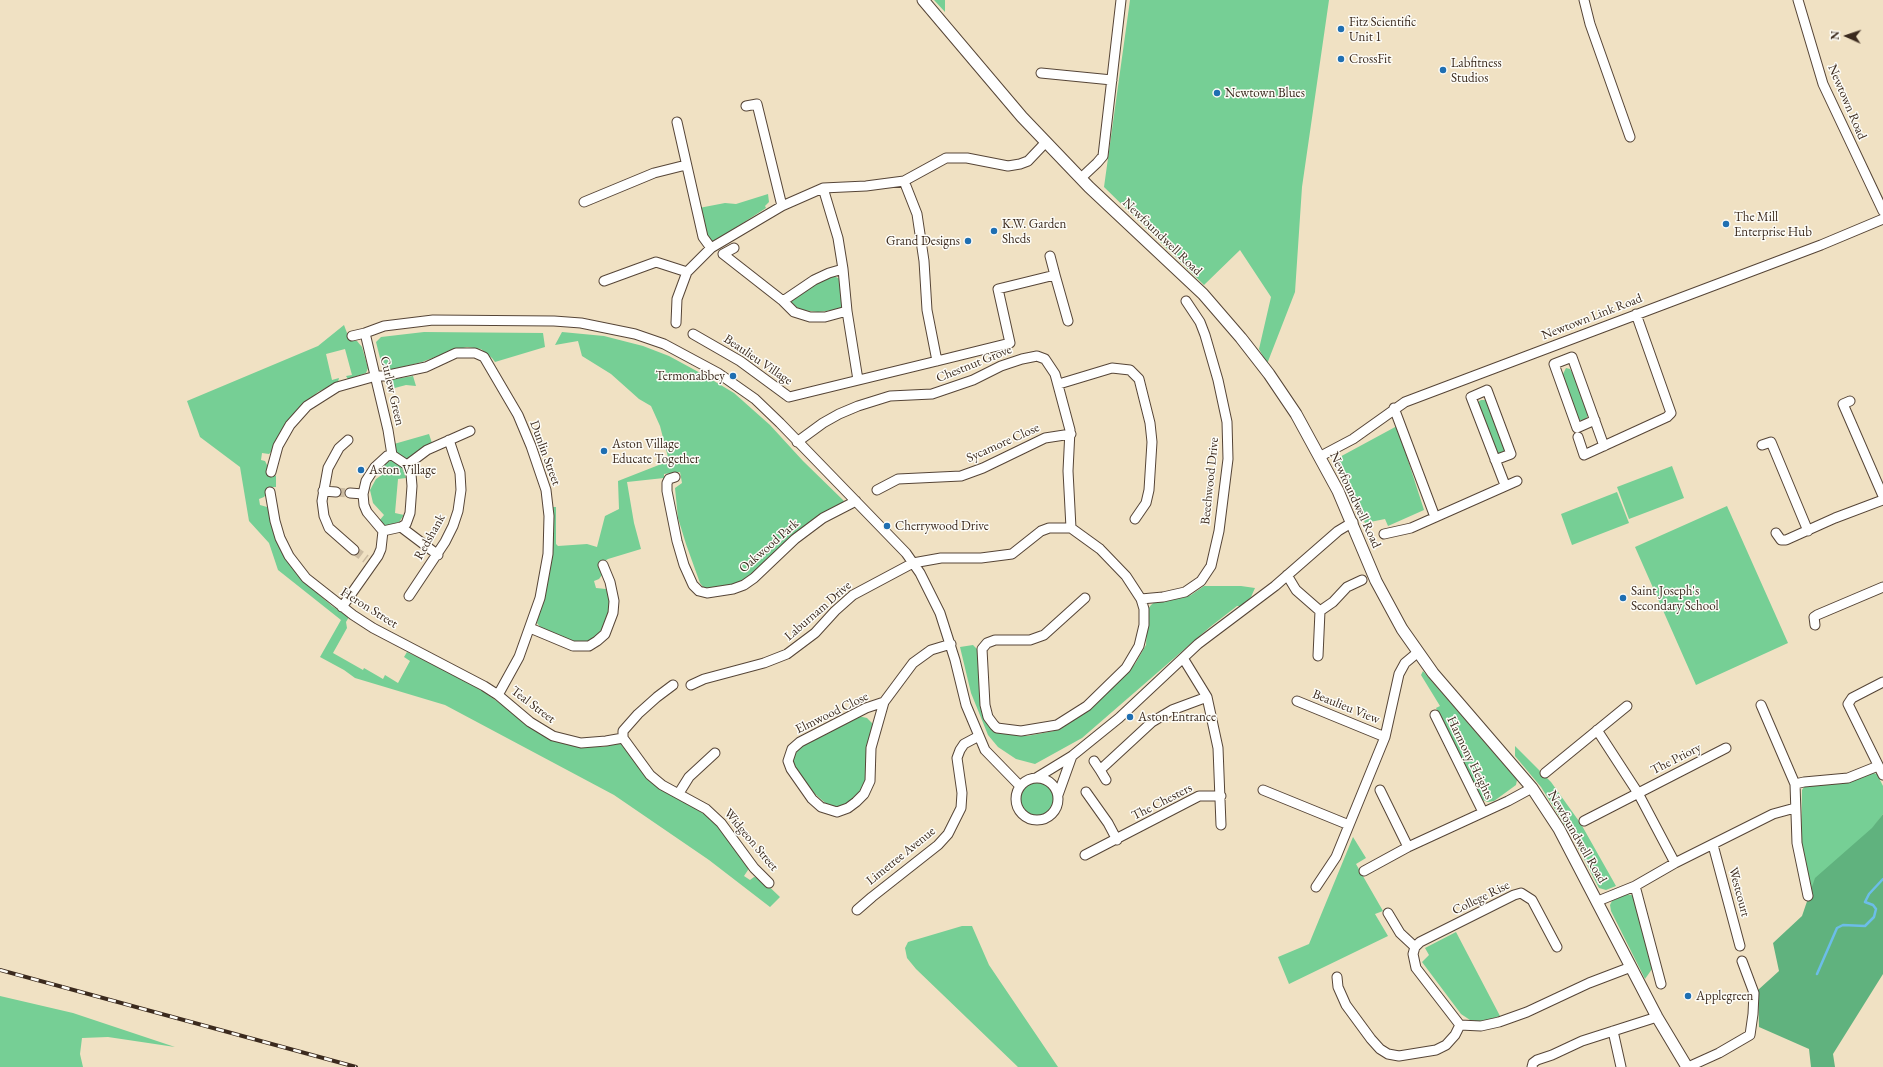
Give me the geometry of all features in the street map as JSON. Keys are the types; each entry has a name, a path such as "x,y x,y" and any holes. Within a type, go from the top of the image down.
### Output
{"main road":[{"name":"Newfoundwell Road","path":"923,0 1046,142 1081,178 1202,294 1236,332 1269,374 1296,414 1319,457 1353,522 1387,602 1417,653 1532,788 1560,829 1657,1017 1687,1067"}],"street":[{"path":"1081,178 1103,156 1121,0"},
{"path":"1584,0 1590,24 1630,137"},
{"name":"Newtown Road","path":"1798,0 1823,84 1883,211"},
{"path":"1041,73 1112,80"},
{"path":"746,106 757,104 782,206"},
{"path":"677,122 703,237 711,248"},
{"path":"676,323 677,299 686,272 711,248 782,206 823,188 866,186 904,181 946,158 967,158 1008,166 1020,164 1028,161 1046,142"},
{"path":"584,202 654,173 686,164"},
{"path":"904,181 917,214 924,261 927,310 937,361"},
{"path":"823,188 838,238 858,380"},
{"name":"Newtown Link Road","path":"1319,457 1352,439 1394,408 1405,402 1821,245 1883,219"},
{"path":"734,248 723,254 783,301 794,312 810,317 825,317 848,311"},
{"path":"1050,256 1054,275 1068,321"},
{"path":"604,281 656,262 686,272"},
{"path":"783,301 814,280 829,273 843,269"},
{"name":"Beaulieu Village","path":"693,334 740,361 789,397 1010,342 998,289 1054,275"},
{"name":"Beechwood Drive","path":"1141,599 1163,597 1185,592 1201,581 1211,566 1218,538 1228,459 1228,422 1205,335 1200,322 1186,301"},
{"path":"1578,438 1584,455 1667,417 1671,412 1636,314"},
{"path":"352,336 384,326 433,320 509,320 581,323 635,334 664,344 718,373 755,399 893,538 913,563 920,573 940,613 951,644 966,705 985,750 1020,786"},
{"name":"Curlew Green","path":"365,333 388,430 392,455"},
{"name":"Dunlin Street","path":"271,472 274,458 284,435 307,406 337,387 376,376 384,376 426,367 456,353 475,353 484,357 490,365 518,416 546,490 549,516 548,554 540,598 519,657 498,695"},
{"name":"Chestnut Grove","path":"797,442 828,420 858,406 890,396 936,393 973,380 1001,366 1037,356 1045,359 1053,369 1059,384 1071,434 1068,471 1071,528"},
{"path":"1595,420 1577,428 1554,364 1572,357 1595,420 1604,446"},
{"path":"1059,384 1112,368 1130,370 1139,379 1152,442 1146,503 1135,519"},
{"path":"1495,460 1511,454 1487,390 1471,397 1495,460 1505,485"},
{"path":"1850,401 1843,404 1883,496"},
{"path":"1394,408 1436,517"},
{"path":"407,465 427,450 470,431"},
{"name":"Sycamore Close","path":"878,490 898,479 961,476 983,468 1045,438 1071,434"},
{"path":"348,440 339,448 333,457 325,480 322,502 324,516 329,528 354,550"},
{"name":"Redshank","path":"409,596 438,555 454,526 458,511 461,490 460,473 449,440"},
{"path":"1762,445 1771,442 1808,531"},
{"path":"342,608 369,561 378,556 381,549 383,531 367,512 364,505 363,494 366,482 375,467 388,456 392,455 407,465 411,474 410,513 406,524 401,527 383,531"},
{"path":"264,457 274,458"},
{"name":"Oakwood Park","path":"675,477 669,478 667,483 667,491 677,541 684,565 693,585 700,591 707,593 733,589 744,585 754,578 795,539 823,518 856,501"},
{"path":"1384,534 1410,528 1517,481"},
{"path":"323,491 336,492"},
{"path":"350,493 363,494"},
{"name":"Heron Street","path":"261,502 271,496 280,538 289,556 306,578 342,608 373,628 498,695"},
{"path":"1776,533 1781,540 1808,531 1835,518 1883,500"},
{"path":"1072,756 1058,795 1058,804 1053,814 1039,820 1030,820 1023,815 1017,808 1016,800 1020,786 1025,781 1036,778 1072,756 1119,718 1198,644 1287,575 1338,531 1353,522"},
{"path":"401,527 438,555"},
{"path":"913,563 941,558 981,558 1012,554 1041,531 1049,528 1071,528 1091,542 1113,561 1135,588 1141,599 1144,609 1144,625 1139,646 1126,668 1102,692 1086,706 1056,725 1021,731 997,728 988,717 985,705 982,657 984,645 995,640 1030,640 1044,635 1085,598"},
{"name":"Laburnam Drive","path":"691,685 764,663 787,654 815,633 835,611 853,595 913,563"},
{"path":"530,628 573,646 589,646 597,641 604,634 613,613 614,601 610,582 603,565"},
{"path":"1287,575 1296,590 1320,611"},
{"path":"1320,611 1333,602 1347,588 1362,580"},
{"path":"1816,625 1814,617 1817,614 1883,587"},
{"path":"1318,656 1320,611"},
{"name":"Elmwood Close","path":"884,702 866,708 800,742 792,749 788,761 791,769 812,799 821,807 837,812 852,805 864,794 870,781 871,748 884,702 913,663 930,650 951,644"},
{"name":"Beaulieu View","path":"1316,887 1336,856 1385,737 1398,674 1405,663 1417,653"},
{"path":"1183,658 1207,697 1218,748 1221,825"},
{"path":"1883,682 1852,698 1848,704 1883,776"},
{"path":"623,738 623,730 638,714 673,685"},
{"name":"Teal Street","path":"498,695 530,722 553,736 581,743 623,738"},
{"path":"1100,770 1152,722 1172,710 1207,697"},
{"name":"Beaulieu View","path":"1297,701 1385,737"},
{"path":"1761,705 1796,784 1795,808 1797,843 1808,896"},
{"path":"1545,773 1627,706"},
{"name":"Harmony Heights","path":"1435,715 1482,812"},
{"path":"1597,730 1638,793 1675,863"},
{"name":"Limetree Avenue","path":"857,910 938,845 948,834 961,808 962,793 957,758 964,744 979,736"},
{"name":"Widgeon Street","path":"623,738 650,775 662,785 706,809 721,822 754,868 770,883"},
{"name":"The Priory","path":"1584,821 1726,748"},
{"path":"678,794 689,777 715,753"},
{"path":"1094,761 1106,780"},
{"path":"1796,784 1848,778 1878,766"},
{"path":"1036,778 1044,779 1052,784 1058,795"},
{"name":"Harmony Heights","path":"1364,871 1532,788"},
{"path":"1263,790 1349,825"},
{"path":"1380,790 1408,848"},
{"path":"1086,792 1108,823 1117,840"},
{"name":"The Chesters","path":"1086,855 1199,796 1221,796"},
{"path":"1598,901 1636,886 1675,863 1773,814 1795,808"},
{"name":"Westcourt","path":"1712,845 1740,946"},
{"path":"1636,886 1661,984"},
{"name":"College Rise","path":"1415,947 1420,942 1514,895 1521,893 1532,900 1557,947"},
{"path":"1388,913 1400,933 1415,947 1413,959 1416,968 1460,1025 1481,1026 1499,1022 1527,1012 1589,983 1631,967"},
{"path":"1687,1067 1719,1053 1750,1035 1754,993 1742,961"},
{"path":"1337,977 1338,987 1346,1005 1371,1039 1380,1049 1388,1054 1410,1054 1436,1050 1446,1045 1455,1036 1460,1025"},
{"path":"1532,1067 1533,1063 1537,1060 1582,1041 1657,1017"},
{"path":"1613,1031 1621,1067"}],"green space":[{"path":"934,0 945,0 945,12"},
{"name":"Newtown Blues","path":"1130,0 1329,0 1302,187 1295,292 1267,364 1259,349 1271,297 1240,250 1204,285 1104,187"},
{"path":"768,194 769,202 765,206 766,208 712,243 706,239 699,208 725,203 736,204"},
{"path":"832,275 840,279 842,309 818,312 802,310 788,303 813,286"},
{"path":"344,325 350,341 357,341 362,347 368,368 366,373 348,379 346,376 352,375 345,349 326,354 332,380 339,378 338,382 318,392 298,409 273,450 269,454 262,453 261,460 265,461 268,467 267,474 276,476 276,487 267,487 267,493 264,497 259,499 260,505 267,507 302,580 332,606 349,617 346,622 347,628 333,653 363,670 364,668 383,679 385,675 398,683 410,661 404,657 407,652 473,684 548,738 565,744 582,747 602,747 620,743 644,773 714,821 748,865 748,870 744,876 750,880 754,877 760,878 780,897 770,907 709,860 614,795 445,705 355,678 344,670 320,657 341,620 278,570 269,543 249,521 240,467 200,437 187,401 318,346"},
{"path":"424,332 543,333 545,347 495,362 481,349 467,347 451,351 422,362 390,370 383,370 376,342 381,337"},
{"path":"562,332 604,336 643,346 669,356 734,393 770,425 803,461 844,501 841,506 740,585 710,590 704,588 700,583 678,518 675,488 682,483 680,472 664,474 664,478 627,482 634,523 641,549 608,559 598,565 602,575 599,579 594,581 596,588 606,589 610,600 608,618 604,627 598,635 585,644 574,643 541,628 537,623 553,547 552,507 556,507 556,544 558,546 587,544 597,547 605,516 619,509 618,481 669,461 660,426 651,406 639,399 611,374 582,356 578,341 555,345"},
{"path":"1566,368 1570,369 1573,374 1588,415 1585,421 1578,419 1562,376"},
{"path":"413,376 416,386 406,385 391,389 389,380"},
{"path":"1485,400 1489,403 1506,449 1505,453 1500,455 1496,454 1478,406 1478,402"},
{"path":"1397,426 1424,510 1388,526 1385,519 1365,523 1336,459"},
{"path":"429,434 432,443 411,458 406,459 395,451 394,444"},
{"path":"392,460 401,465 406,478 398,479 395,513 404,515 399,522 386,526 379,521 384,515 373,503 370,490 376,479 386,472 383,465"},
{"path":"1672,466 1684,498 1629,519 1617,487"},
{"path":"1617,492 1629,523 1572,545 1561,514"},
{"path":"1727,506 1788,643 1696,685 1635,547"},
{"path":"1204,586 1241,586 1255,588 1251,597 1241,606 1237,606 1210,627 1082,738 1035,764 1016,759 998,747 988,735 971,693 960,647 973,645 979,651 984,718 990,727 996,731 1008,734 1027,736 1054,731 1068,724 1095,702 1135,664 1146,645 1148,609 1151,605 1156,601 1182,598 1191,595"},
{"path":"1423,671 1517,780 1516,785 1494,801 1488,802 1480,799 1436,708 1440,706 1421,675"},
{"path":"858,716 867,718 872,723 873,729 865,787 855,798 846,804 835,808 830,807 815,794 794,769 794,756 801,745"},
{"path":"1515,746 1551,782 1581,824 1616,886 1606,890 1599,888 1574,840 1541,787 1515,756"},
{"path":"1870,772 1877,774 1883,786 1883,814 1873,828 1811,889 1801,843 1802,790 1806,784"},
{"path":"1034,782 1040,782 1044,783 1051,789 1054,799 1053,806 1047,813 1040,816 1034,816 1030,815 1023,809 1020,802 1020,796 1021,792 1027,785"},
{"path":"1883,814 1883,974 1833,1054 1835,1067 1811,1067 1809,1049 1759,1027 1758,990 1779,971 1773,943 1802,916 1815,878 1872,828"},
{"path":"1353,837 1366,858 1356,864 1383,911 1375,914 1388,936 1289,984 1278,957 1309,944"},
{"path":"1627,894 1635,896 1652,969 1645,979 1611,911 1610,905 1612,901"},
{"path":"962,926 972,926 989,965 1058,1067 1018,1067 916,969 907,958 905,948 908,942"},
{"path":"1456,932 1500,1016 1482,1022 1470,1020 1461,1014 1422,962 1429,955 1425,948"},
{"path":"0,996 73,1013 175,1047 108,1037 82,1038 80,1054 83,1067 0,1067"}],"waterway":[{"path":"1817,974 1837,928 1843,925 1865,926 1874,917 1876,909 1873,905 1865,902 1869,894 1883,879"}],"tunnel":[{"path":"336,492 350,493"},
{"path":"354,550 366,559"}],"railway":[{"path":"0,970 356,1067"}],"place":[{"name":"Fitz Scientific Unit 1","path":"1341,29"},
{"name":"CrossFit","path":"1341,59"},
{"name":"Labfitness Studios","path":"1443,70"},
{"name":"Newtown Blues","path":"1217,93"},
{"name":"The Mill Enterprise Hub","path":"1726,224"},
{"name":"K.W. Garden Sheds","path":"994,231"},
{"name":"Grand Designs","path":"968,241"},
{"name":"Termonabbey","path":"733,376"},
{"name":"Aston Village Educate Together","path":"604,451"},
{"name":"Aston Village","path":"361,470"},
{"name":"Cherrywood Drive","path":"887,526"},
{"name":"Saint Joseph's Secondary School","path":"1623,598"},
{"name":"Aston Entrance","path":"1130,717"},
{"name":"Applegreen","path":"1688,996"}]}
